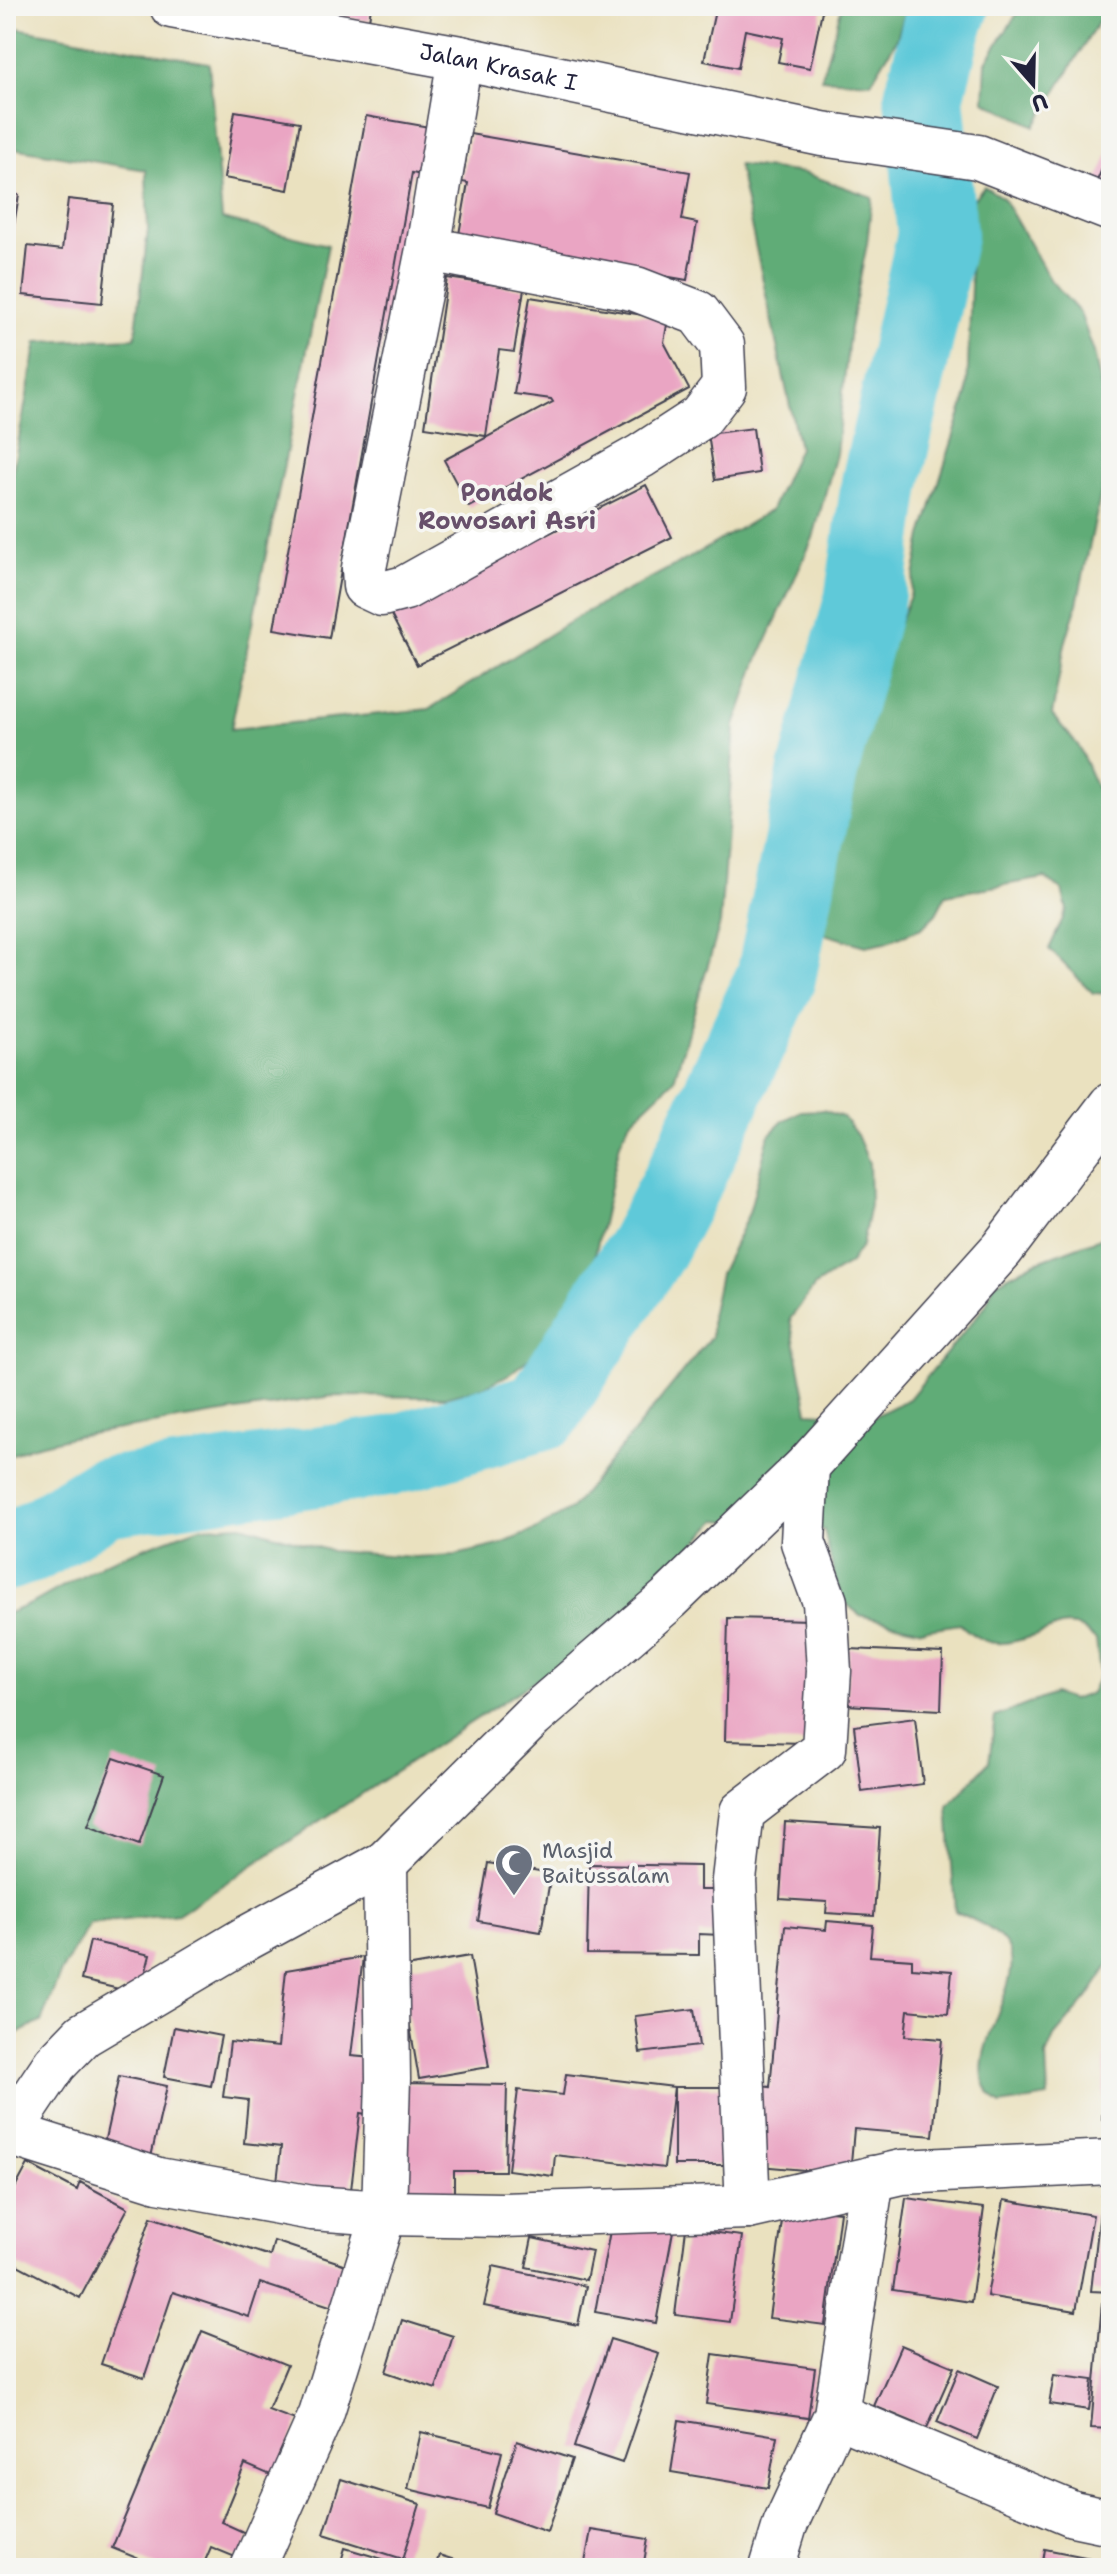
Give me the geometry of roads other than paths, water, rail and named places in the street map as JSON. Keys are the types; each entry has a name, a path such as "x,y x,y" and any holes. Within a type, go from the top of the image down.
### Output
{"street":[{"name":"Jalan Krasak I","path":"172,6 460,58 822,134 978,157 1111,209"},
{"path":"428,249 636,289 698,313 722,345 724,387 701,417 641,456 405,588 382,594 365,586 364,568 428,249 460,58"},
{"path":"1111,1105 1002,1249 807,1466 669,1599 532,1717 385,1863 247,1938 83,2035 55,2064 7,2135 158,2180 312,2208 384,2213 503,2215 748,2207 902,2172 1111,2162"},
{"path":"748,2207 734,1880 742,1812 824,1749 829,1671 825,1602 803,1542 807,1466"},
{"path":"253,2568 321,2415 384,2213 388,2079 385,1863"},
{"path":"772,2568 785,2525 836,2415 872,2178"},
{"path":"836,2415 1073,2514 1111,2522"}],"waterway":[{"path":"6,1551 31,1543 105,1497 387,1457 542,1411 647,1248 687,1172 776,977 818,771 864,601 881,483 937,235 924,97 950,6"}],"place":[{"name":"Masjid Baitussalam","path":"514,1897"}],"district":[{"name":"Pondok Rowosari Asri","path":"507,507"}]}
